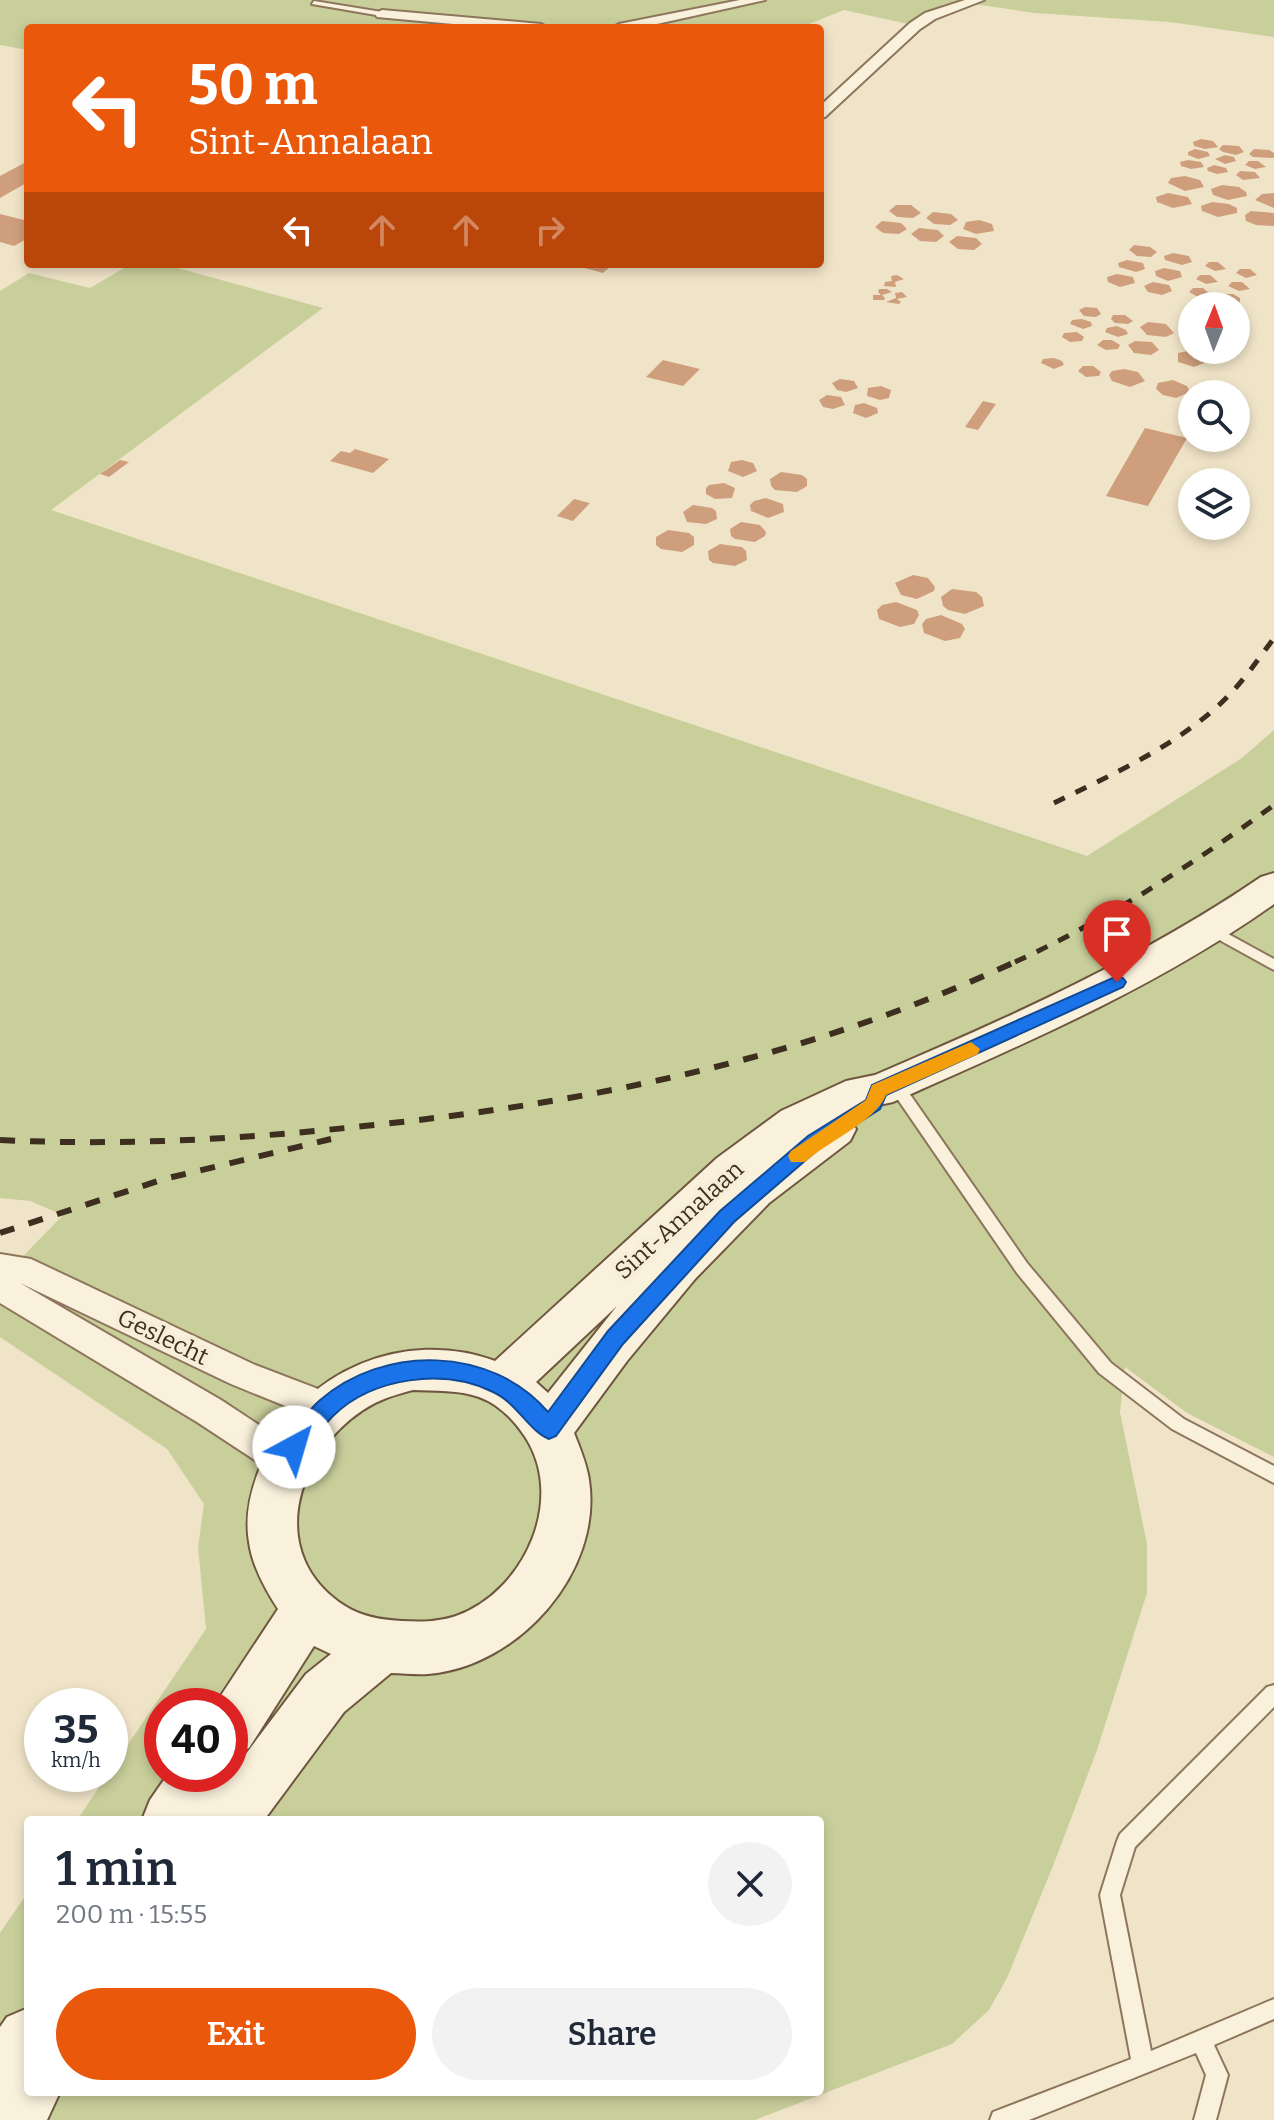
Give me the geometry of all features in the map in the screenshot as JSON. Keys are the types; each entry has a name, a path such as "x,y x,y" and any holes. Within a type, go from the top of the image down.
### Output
{"street":[{"path":"639,24 759,0"},
{"path":"824,110 915,26 930,16 978,0"},
{"path":"382,14 496,24"},
{"name":"Sint-Annalaan","path":"501,1385 732,1170 796,1123 860,1092 887,1087 1117,982 1210,929 1274,886"},
{"name":"Sint-Annalaan","path":"549,1429 615,1338 727,1217 815,1142 874,1104 887,1087"},
{"name":"Geslecht","path":"0,1267 20,1268 242,1374 327,1408"},
{"name":"Geslecht","path":"0,1281 5,1290 209,1411 285,1461"},
{"path":"413,1369 459,1371 501,1385 528,1404 549,1429 566,1469 568,1514 553,1560 524,1601 481,1632 432,1648 381,1647 340,1633 308,1609 285,1576 273,1539 274,1500 285,1461 303,1433 327,1408 367,1382 413,1369"},
{"path":"248,1701 308,1609"},
{"path":"233,1816 325,1693 381,1647"},
{"path":"173,1816 188,1792"},
{"path":"0,2082 24,2044"},
{"path":"11,2120 26,2096"}],"lane":[{"path":"360,0 362,7 382,14"},
{"path":"314,3 382,14"},
{"path":"1210,929 1274,965"},
{"path":"887,1087 1022,1268 1105,1368 1178,1424 1274,1475"},
{"path":"1143,2065 1110,1895 1127,1841 1274,1694"},
{"path":"1001,2120 1143,2065 1274,2009"},
{"path":"1201,2040 1217,2075 1205,2120"}],"green space":[{"path":"0,0 1274,0 1274,37 1170,22 1034,13 961,2 917,17 908,24 844,10 809,24 24,24 24,49 0,45"},
{"path":"124,268 178,268 323,308 51,510 1087,856 1242,758 1274,730 1274,1457 1187,1413 1125,1367 1120,1412 1147,1544 1147,1593 1097,1750 1007,1978 989,2010 952,2044 824,2093 824,1816 80,1816 96,1792 128,1792 128,1744 144,1721 144,1792 248,1792 248,1688 166,1688 206,1629 198,1547 204,1504 167,1449 0,1337 0,1280 63,1215 30,1201 0,1198 0,291 29,273 90,288"},
{"path":"24,1898 24,2096 817,2096 755,2120 0,2120 0,1933"}],"building":[{"path":"1201,139 1213,141 1218,147 1205,149 1194,146 1193,142"},
{"path":"1223,145 1239,146 1244,152 1236,155 1223,152 1219,149"},
{"path":"1195,149 1208,152 1210,156 1198,159 1188,155"},
{"path":"1254,149 1269,150 1274,153 1274,158 1253,157 1249,154"},
{"path":"1225,155 1234,157 1236,161 1225,164 1215,159"},
{"path":"1249,161 1258,161 1266,167 1255,169 1245,165"},
{"path":"1180,162 1201,162 1204,167 1191,169 1181,166"},
{"path":"24,163 24,184 0,198 0,176"},
{"path":"1214,165 1226,168 1228,172 1217,174 1208,171 1207,168"},
{"path":"1240,171 1255,172 1260,178 1243,180 1236,175"},
{"path":"1185,176 1200,180 1204,187 1185,191 1168,183 1171,178"},
{"path":"1222,185 1239,187 1247,196 1228,200 1213,195 1211,189"},
{"path":"1168,193 1188,197 1192,204 1173,208 1157,202 1156,197"},
{"path":"1274,193 1274,208 1255,200 1262,194"},
{"path":"1212,202 1229,204 1237,208 1237,213 1218,217 1202,211 1201,206"},
{"path":"896,205 911,205 921,213 913,218 897,217 889,211"},
{"path":"1251,211 1274,213 1274,226 1246,221 1245,215"},
{"path":"933,212 951,214 958,220 950,225 934,224 926,218"},
{"path":"0,214 24,220 24,240 14,246 0,242"},
{"path":"979,220 992,224 994,231 976,234 963,229 966,222"},
{"path":"882,221 901,223 907,229 899,234 883,233 875,227"},
{"path":"919,228 938,230 944,236 936,242 920,241 911,234"},
{"path":"957,236 976,238 982,244 974,250 958,249 949,242"},
{"path":"1134,245 1150,247 1157,252 1151,257 1137,256 1129,250"},
{"path":"1173,253 1189,256 1192,262 1182,265 1165,260 1164,256"},
{"path":"1127,260 1143,263 1145,269 1136,272 1119,267 1118,263"},
{"path":"1209,262 1218,262 1226,269 1215,271 1205,266"},
{"path":"585,268 609,268 603,273"},
{"path":"1164,268 1180,271 1182,277 1168,281 1156,276 1155,271"},
{"path":"1240,269 1250,269 1257,275 1246,278 1236,273"},
{"path":"1117,274 1133,277 1135,283 1120,287 1108,282 1107,277"},
{"path":"1200,275 1210,275 1218,282 1206,284 1196,279"},
{"path":"891,276 904,279 895,282 896,287 884,286 885,282 892,281"},
{"path":"1153,282 1169,285 1172,291 1162,295 1148,292 1144,286"},
{"path":"1232,282 1242,282 1250,289 1239,291 1228,286"},
{"path":"1193,288 1203,288 1208,292 1189,292"},
{"path":"879,289 892,292 882,295 884,300 873,300 873,295 881,295"},
{"path":"902,292 907,297 897,299 901,302 899,304 886,302 896,298 895,293"},
{"path":"1097,308 1101,314 1084,316 1079,310"},
{"path":"1113,315 1125,315 1133,321 1128,324 1115,323 1111,319"},
{"path":"1072,320 1091,322 1092,326 1083,329 1070,324"},
{"path":"1148,322 1166,324 1174,333 1166,337 1147,335 1140,327"},
{"path":"1117,326 1128,334 1118,337 1105,332 1107,328"},
{"path":"1077,332 1084,337 1082,341 1070,342 1062,337 1064,333"},
{"path":"1103,340 1112,340 1120,345 1118,349 1106,350 1097,345"},
{"path":"1135,341 1152,342 1159,350 1151,355 1134,353 1128,345"},
{"path":"1054,358 1064,365 1054,369 1041,363 1043,359"},
{"path":"663,360 700,369 683,386 646,377"},
{"path":"1083,366 1093,366 1101,372 1099,376 1086,377 1078,371"},
{"path":"1124,369 1138,372 1145,381 1130,387 1112,381 1109,375 1112,371"},
{"path":"840,379 854,381 858,388 846,392 837,390 832,383"},
{"path":"1178,382 1178,397 1163,395 1156,389 1158,383"},
{"path":"881,386 891,390 889,398 880,400 867,396 868,388"},
{"path":"827,395 841,397 845,405 833,409 823,407 819,400"},
{"path":"983,401 996,404 978,430 965,427"},
{"path":"864,403 877,408 878,413 866,418 853,413 855,405"},
{"path":"1145,428 1178,436 1179,452 1148,506 1106,496"},
{"path":"355,449 389,459 373,473 330,461 341,451 350,453"},
{"path":"120,460 129,462 109,477 100,474"},
{"path":"742,460 753,463 757,471 743,477 728,471 731,462"},
{"path":"781,472 802,475 807,479 807,486 797,492 775,490 770,479"},
{"path":"724,483 735,488 732,498 715,499 706,494 709,485"},
{"path":"766,498 783,504 784,512 768,518 751,511 750,505 754,501"},
{"path":"574,499 590,503 573,521 557,516"},
{"path":"693,505 712,508 716,511 717,519 706,524 687,522 683,512"},
{"path":"741,522 760,525 766,532 765,536 755,542 735,539 730,529"},
{"path":"668,530 689,533 694,537 694,545 682,552 661,549 656,545 656,537"},
{"path":"720,544 742,547 747,560 735,566 713,563 709,560 708,551"},
{"path":"913,575 928,578 935,587 934,591 917,599 901,595 895,583"},
{"path":"952,589 976,592 982,597 984,606 965,614 948,610 943,606 941,597"},
{"path":"896,602 917,610 919,615 914,624 900,627 879,619 877,610 882,605"},
{"path":"941,615 962,624 965,629 960,638 945,641 924,633 922,624 926,619"}],"railway":[{"path":"1054,803 1140,760 1181,735 1234,690 1274,638"},
{"path":"1019,960 1149,890 1274,805"},
{"path":"0,1140 141,1142 280,1134 541,1103 623,1088 784,1049 941,994 1019,960"},
{"path":"1015,962 1019,960"},
{"path":"0,1233 164,1179 331,1139"}],"slow traffic":[{"path":"798,1156 874,1104 879,1091 971,1049"}],"route":[{"path":"294,1447 327,1408 367,1382 413,1369 459,1371 501,1385 528,1404 549,1429 615,1338 727,1217 815,1142 874,1104 879,1091 1117,982"}]}
